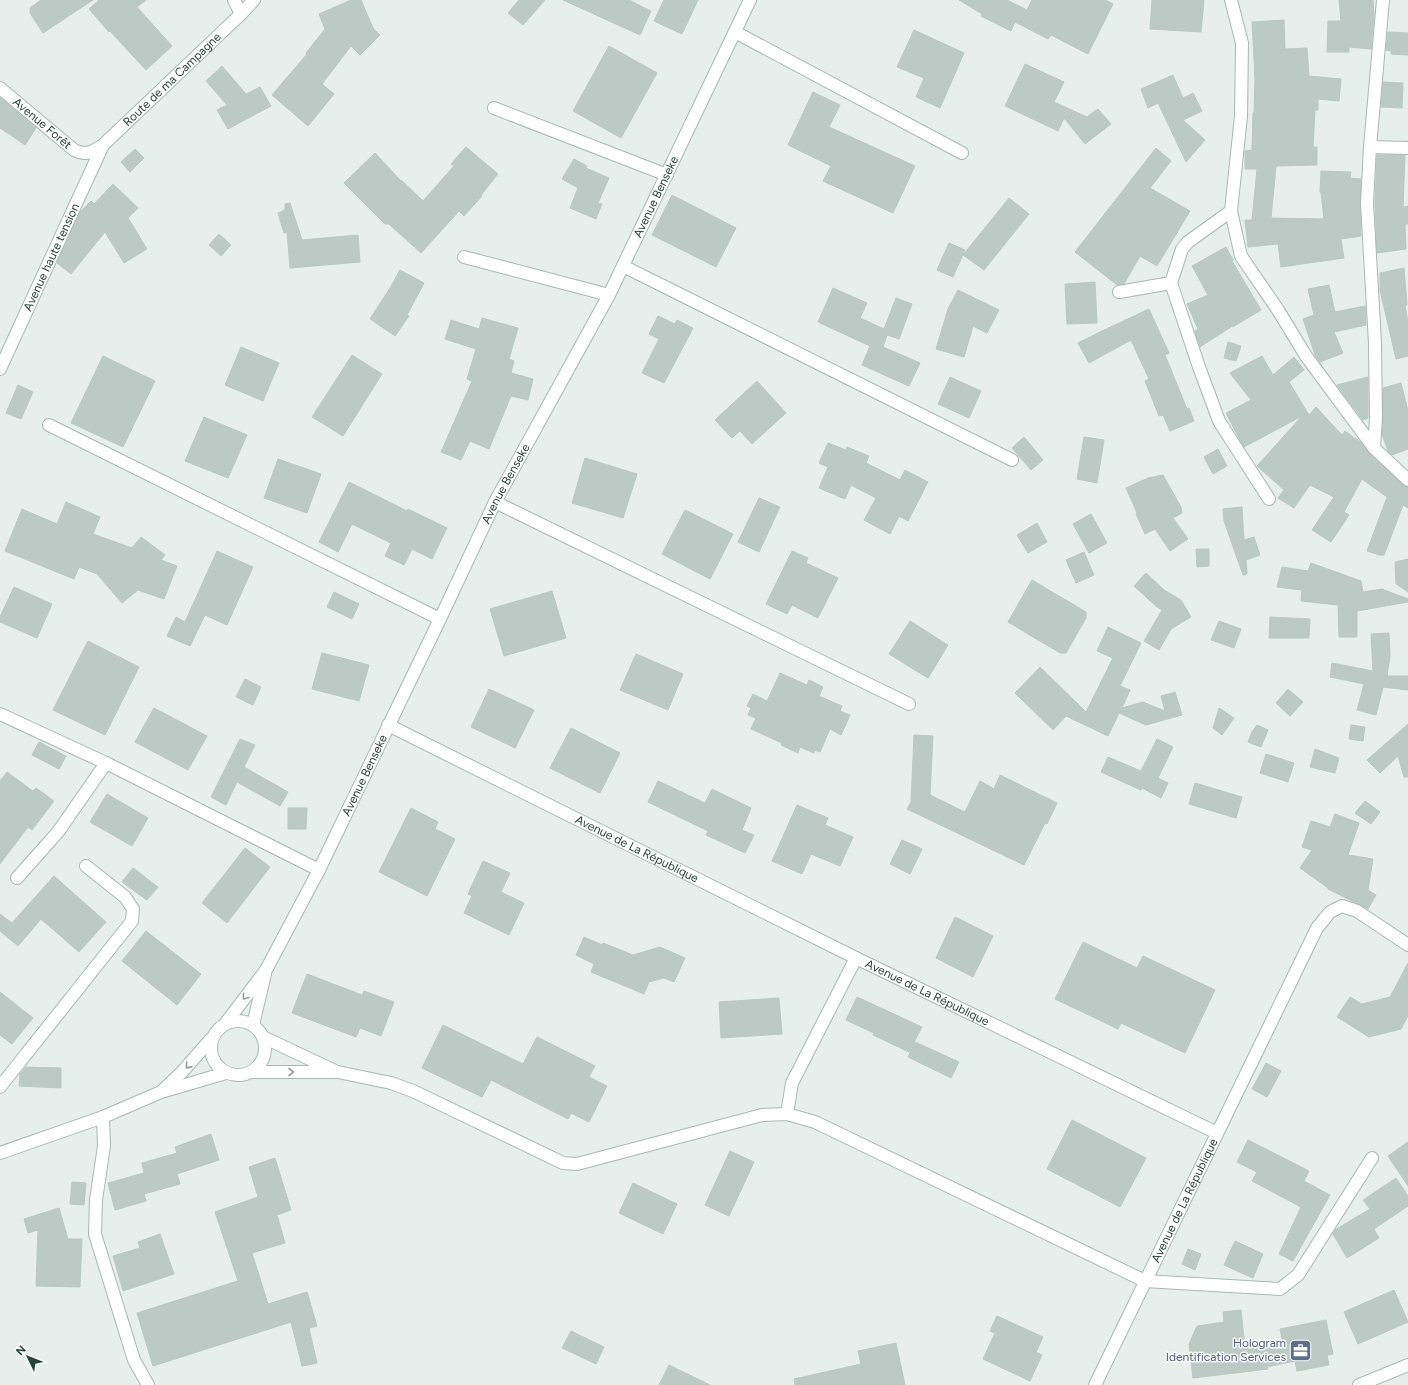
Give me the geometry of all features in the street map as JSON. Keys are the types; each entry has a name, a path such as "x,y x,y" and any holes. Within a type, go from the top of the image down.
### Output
{"street":[{"path":"234,0 241,14"},
{"name":"Route de ma Campagne","path":"86,153 94,151 103,145 254,0"},
{"name":"Avenue Benseke","path":"266,970 319,870 495,502 609,295 750,0"},
{"path":"1232,0 1242,42 1241,116 1231,212 1241,256 1278,310 1306,356 1374,448 1408,480"},
{"path":"1374,448 1376,418 1375,343 1367,203 1370,147 1383,0"},
{"path":"735,32 962,153"},
{"name":"Avenue Forêt","path":"0,88 74,150 86,153"},
{"path":"494,108 667,175"},
{"name":"Avenue haute tension","path":"0,369 103,145"},
{"path":"1370,147 1408,148"},
{"path":"1231,212 1188,242 1182,249 1171,283 1199,368 1219,421 1269,499"},
{"path":"464,257 609,295"},
{"path":"623,266 1012,460"},
{"path":"1119,292 1171,283"},
{"path":"49,425 440,619"},
{"path":"495,502 909,704"},
{"path":"0,714 106,763 319,870"},
{"name":"Avenue de La République","path":"388,725 856,958 1217,1133 1095,1385"},
{"path":"17,878 58,832 106,763"},
{"path":"0,1087 132,921 133,909 124,897 86,866"},
{"path":"1217,1133 1318,928 1330,912 1342,906 1357,911 1408,945"},
{"path":"787,1114 792,1083 856,958"},
{"path":"161,1092 182,1072 212,1038 217,1030 225,1024 266,970"},
{"path":"253,1025 266,970"},
{"path":"225,1024 239,1021 246,1022 253,1025 263,1037 338,1072"},
{"path":"252,1072 262,1062 264,1056 265,1050 263,1037"},
{"path":"212,1038 210,1046 214,1062 226,1073 239,1076 252,1072 338,1072 391,1083 413,1091 564,1162 577,1164 762,1115 787,1114 815,1122 1145,1281 1280,1289 1298,1275 1372,1158"},
{"path":"0,1153 103,1116 161,1092 226,1073"},
{"path":"103,1116 104,1146 96,1200 94,1234 134,1360 148,1385"},
{"path":"1359,1385 1408,1365"}],"building":[{"path":"41,0 93,0 43,33 30,13 30,8"},
{"path":"99,0 146,0 137,7 172,46 146,70 89,9"},
{"path":"351,0 361,0 373,28 380,35 360,55 351,46 322,84 334,94 308,126 272,95 307,54 306,53 325,29 319,14"},
{"path":"519,0 545,0 523,25 508,13"},
{"path":"563,0 629,0 651,11 640,35"},
{"path":"664,0 698,0 682,34 654,21"},
{"path":"959,0 1007,0 1027,10 1032,0 1105,0 1113,4 1088,54 1051,35 1048,39 1015,22 1011,31 981,16 982,14"},
{"path":"1152,0 1204,0 1201,32 1150,29"},
{"path":"1339,0 1373,0 1374,14 1371,49 1349,47 1349,52 1327,52 1328,21 1341,21"},
{"path":"1284,20 1285,49 1307,48 1309,76 1341,79 1339,101 1318,99 1318,110 1315,110 1313,147 1317,147 1317,165 1276,166 1271,218 1324,219 1320,192 1321,171 1351,172 1350,178 1361,179 1361,236 1341,239 1344,258 1281,267 1278,244 1248,247 1245,220 1252,220 1257,169 1245,169 1245,151 1252,150 1255,79 1252,22"},
{"path":"914,30 964,53 940,108 916,97 924,78 897,67"},
{"path":"1388,32 1408,33 1408,55 1391,54 1391,51 1386,50"},
{"path":"609,46 657,73 621,138 573,111"},
{"path":"1025,64 1064,82 1054,102 1087,117 1098,109 1111,124 1085,144 1064,118 1058,131 1005,106"},
{"path":"222,66 246,94 260,87 271,106 228,129 217,110 227,105 206,81"},
{"path":"1173,75 1183,98 1193,93 1202,111 1183,120 1205,140 1186,162 1158,103 1148,108 1141,89"},
{"path":"1383,82 1403,83 1402,108 1381,107"},
{"path":"813,92 840,105 829,127 915,166 893,213 823,181 831,166 788,145"},
{"path":"0,98 36,128 25,145 0,128"},
{"path":"466,147 498,174 481,195 482,196 464,216 459,211 421,253 389,224 385,224 344,183 375,153 401,181 423,201 454,166 451,164"},
{"path":"1156,148 1171,161 1150,188 1190,211 1157,266 1140,256 1124,284 1117,285 1075,252"},
{"path":"135,149 144,158 130,172 121,162"},
{"path":"1377,155 1405,155 1403,207 1408,206 1408,224 1405,224 1406,249 1377,253 1375,203"},
{"path":"574,159 587,166 586,168 609,178 598,203 602,204 596,219 570,208 578,188 562,179"},
{"path":"113,184 138,208 128,218 147,249 124,263 105,232 71,274 57,263 80,212 91,201 94,204"},
{"path":"672,195 736,228 716,267 652,235"},
{"path":"1009,198 1029,214 984,270 963,255"},
{"path":"290,203 302,240 358,235 360,262 290,268 287,232 284,233 278,213 285,210 285,204"},
{"path":"219,234 231,245 221,256 209,245"},
{"path":"949,243 965,250 953,277 937,270"},
{"path":"1226,247 1233,260 1232,261 1261,310 1200,347 1195,331 1198,329 1187,304 1208,295 1192,266"},
{"path":"1404,268 1407,305 1405,305 1408,323 1408,356 1396,359 1380,290 1380,273"},
{"path":"400,270 424,283 407,315 409,316 395,336 370,319"},
{"path":"1095,282 1097,323 1067,324 1065,284"},
{"path":"1329,285 1335,312 1365,306 1366,325 1334,332 1343,353 1320,362 1315,355 1303,319 1314,315 1308,289"},
{"path":"833,288 867,303 860,318 884,329 896,298 912,304 899,339 887,335 883,347 920,363 909,386 862,365 870,346 818,322"},
{"path":"958,290 999,310 987,333 973,326 964,357 936,349 948,309"},
{"path":"1149,309 1169,353 1165,355 1187,409 1189,408 1194,421 1170,431 1163,415 1159,416 1145,381 1149,379 1131,340 1089,363 1078,343"},
{"path":"658,316 675,324 677,320 693,328 664,383 642,373 659,339 649,334"},
{"path":"482,318 518,328 509,359 514,361 511,373 533,379 528,400 511,396 489,449 470,441 461,460 441,452 472,381 467,379 476,349 445,339 451,320 479,329"},
{"path":"1228,342 1241,346 1236,361 1224,358"},
{"path":"241,347 279,363 263,401 225,385"},
{"path":"352,355 382,374 343,436 312,417"},
{"path":"103,356 155,381 123,447 71,423"},
{"path":"1262,356 1273,375 1294,357 1304,370 1289,382 1309,415 1316,407 1342,435 1345,431 1360,442 1369,453 1403,485 1408,487 1408,508 1403,505 1384,555 1367,551 1387,497 1362,479 1344,512 1349,515 1331,542 1312,530 1334,497 1310,485 1294,508 1278,498 1284,490 1257,466 1302,416 1244,447 1226,413 1251,400 1230,373"},
{"path":"950,377 981,391 969,418 938,404"},
{"path":"1368,377 1368,418 1363,420 1337,385"},
{"path":"757,381 786,413 752,444 740,431 732,438 715,420"},
{"path":"1401,383 1408,411 1408,449 1392,455 1388,451 1382,434 1383,388"},
{"path":"18,385 33,392 21,419 6,413"},
{"path":"204,417 247,435 228,478 185,461"},
{"path":"1024,437 1043,460 1031,470 1012,448"},
{"path":"1084,437 1104,440 1097,483 1077,479"},
{"path":"828,443 846,450 847,447 869,456 866,463 900,480 905,470 928,482 908,521 899,516 890,534 864,520 876,498 851,485 845,499 819,488 828,467 819,463"},
{"path":"1218,449 1227,466 1213,474 1204,457"},
{"path":"585,458 637,474 623,518 572,503"},
{"path":"278,459 321,474 307,513 264,498"},
{"path":"1163,475 1181,507 1182,513 1173,518 1188,539 1170,551 1155,529 1145,534 1126,488 1148,478"},
{"path":"349,482 407,511 408,509 447,528 432,559 412,549 404,565 385,556 391,543 352,524 338,552 319,542"},
{"path":"759,498 780,507 759,552 738,542"},
{"path":"66,502 100,517 93,534 132,548 141,537 165,555 161,560 177,566 164,599 138,590 122,603 97,574 79,567 74,579 5,551 22,509 57,524"},
{"path":"1242,507 1244,540 1254,537 1260,555 1246,560 1247,574 1243,575 1224,521 1223,509"},
{"path":"685,510 733,534 710,579 662,554"},
{"path":"1091,514 1107,543 1089,553 1073,524"},
{"path":"1037,523 1047,542 1028,553 1017,535"},
{"path":"1196,549 1209,549 1209,566 1197,567"},
{"path":"217,551 253,567 227,625 205,615 190,646 167,636 176,617 185,622"},
{"path":"792,551 808,558 806,563 838,578 818,618 792,605 787,614 766,604"},
{"path":"1084,552 1094,575 1076,583 1066,560"},
{"path":"1408,559 1408,592 1396,584 1395,562"},
{"path":"1311,563 1361,581 1363,592 1382,589 1408,599 1408,602 1357,611 1357,637 1339,637 1338,605 1301,601 1302,590 1277,587 1282,567 1308,571"},
{"path":"1146,573 1164,590 1181,600 1191,617 1171,629 1159,650 1144,641 1162,610 1134,586"},
{"path":"1032,580 1086,612 1086,618 1066,653 1060,653 1008,622"},
{"path":"14,587 52,604 37,638 0,622 0,617"},
{"path":"552,591 566,638 504,656 490,609"},
{"path":"334,592 359,604 352,619 327,607"},
{"path":"1270,617 1310,619 1309,638 1269,638"},
{"path":"910,621 948,645 928,678 889,654"},
{"path":"1219,621 1241,629 1234,648 1211,640"},
{"path":"1108,627 1141,643 1120,686 1130,690 1122,708 1143,702 1165,711 1161,696 1175,692 1182,715 1146,725 1119,713 1108,736 1066,716 1053,730 1015,693 1040,667 1086,712 1113,658 1097,651"},
{"path":"1389,633 1390,656 1387,676 1408,676 1408,690 1383,687 1376,715 1357,710 1364,684 1330,677 1332,663 1373,671 1371,634"},
{"path":"88,641 139,667 105,735 53,710"},
{"path":"322,653 369,665 359,701 312,689"},
{"path":"636,654 683,674 668,710 620,690"},
{"path":"780,673 807,685 809,680 823,687 819,696 842,706 840,711 850,715 841,735 830,729 820,752 815,750 814,753 800,747 798,753 781,745 782,743 751,729 756,718 748,715 751,708 747,706 753,694 767,701"},
{"path":"245,679 261,687 253,705 236,697"},
{"path":"489,689 534,710 515,748 471,727"},
{"path":"1288,689 1303,702 1290,716 1276,703"},
{"path":"154,708 207,736 188,770 135,742"},
{"path":"1219,708 1234,718 1222,735 1213,728"},
{"path":"1408,724 1408,777 1404,777 1398,756 1380,773 1367,760"},
{"path":"1257,725 1268,730 1261,747 1248,742"},
{"path":"1351,725 1365,727 1363,741 1349,739"},
{"path":"571,728 620,753 600,793 550,768"},
{"path":"914,735 933,736 930,795 965,812 980,781 994,789 1000,775 1057,803 1024,865 907,809 911,802"},
{"path":"240,739 255,745 244,767 288,792 280,806 237,782 226,805 211,797"},
{"path":"1157,739 1173,747 1158,778 1168,783 1161,798 1142,788 1141,790 1101,772 1108,757 1141,771"},
{"path":"39,742 66,756 59,769 32,755"},
{"path":"1315,749 1339,758 1335,773 1310,767"},
{"path":"1266,754 1294,763 1288,782 1260,773"},
{"path":"7,772 33,791 36,788 54,801 32,830 28,827 0,864 0,781"},
{"path":"658,781 705,803 712,789 751,808 742,830 754,835 745,853 706,835 708,831 648,802"},
{"path":"1195,783 1242,797 1236,818 1189,804"},
{"path":"107,794 148,818 132,846 90,822"},
{"path":"1365,801 1380,812 1371,824 1355,813"},
{"path":"797,805 828,818 825,825 853,837 840,866 811,854 802,874 772,861"},
{"path":"288,808 307,808 306,829 288,829"},
{"path":"411,808 438,822 435,829 455,839 427,896 379,872"},
{"path":"1335,814 1359,823 1348,855 1373,859 1368,890 1376,895 1368,909 1328,889 1300,868 1312,850 1302,847 1311,821 1330,827"},
{"path":"902,840 922,849 910,874 890,864"},
{"path":"245,848 270,867 227,923 202,903"},
{"path":"483,861 510,873 501,892 524,903 509,935 464,913 472,896 468,894"},
{"path":"133,868 158,887 147,900 122,882"},
{"path":"54,876 106,922 79,952 41,919 18,946 0,931 0,914 12,923"},
{"path":"955,917 993,936 973,977 936,958"},
{"path":"146,931 201,974 177,1005 122,961"},
{"path":"584,937 602,945 603,943 633,955 660,947 685,958 674,982 664,978 649,982 644,994 591,972 594,964 576,955"},
{"path":"1083,942 1137,968 1143,956 1215,990 1185,1053 1121,1023 1118,1029 1055,999"},
{"path":"1408,963 1408,1016 1401,1029 1369,1037 1337,1017 1350,997 1362,1004 1390,997"},
{"path":"307,974 362,995 364,991 394,1002 381,1036 360,1028 356,1037 292,1013"},
{"path":"0,992 33,1018 12,1044 0,1035"},
{"path":"857,997 922,1027 909,1052 846,1020"},
{"path":"779,998 782,1034 721,1038 719,1002"},
{"path":"443,1025 523,1064 537,1037 595,1066 589,1077 607,1086 589,1122 571,1113 568,1119 491,1080 482,1097 422,1068"},
{"path":"915,1042 959,1062 951,1078 908,1057"},
{"path":"1266,1063 1281,1071 1267,1097 1252,1089"},
{"path":"26,1067 61,1068 61,1088 19,1086 20,1074"},
{"path":"1072,1120 1146,1158 1120,1207 1047,1169"},
{"path":"211,1134 219,1160 177,1174 180,1184 144,1194 146,1201 115,1210 108,1183 144,1173 142,1163 177,1153 175,1147"},
{"path":"1248,1140 1309,1171 1304,1181 1330,1195 1293,1261 1279,1254 1301,1207 1252,1181 1257,1172 1237,1162"},
{"path":"1408,1142 1408,1186 1388,1156"},
{"path":"730,1151 754,1162 729,1216 705,1205"},
{"path":"275,1158 291,1210 277,1215 285,1243 252,1253 268,1304 307,1292 317,1326 309,1328 317,1363 302,1366 291,1322 153,1366 137,1313 238,1281 215,1212 258,1197 249,1167"},
{"path":"1396,1178 1408,1196 1408,1206 1374,1229 1379,1238 1347,1258 1333,1234 1335,1230 1370,1209 1363,1200"},
{"path":"72,1182 86,1183 84,1205 70,1204"},
{"path":"633,1183 677,1204 663,1234 619,1213"},
{"path":"59,1208 68,1239 82,1239 80,1287 36,1286 38,1230 28,1233 24,1219"},
{"path":"160,1234 174,1274 123,1291 113,1256 140,1248 138,1242"},
{"path":"1235,1241 1263,1254 1253,1278 1224,1265"},
{"path":"1188,1249 1201,1254 1195,1270 1182,1264"},
{"path":"1394,1290 1408,1322 1358,1344 1344,1312"},
{"path":"1241,1310 1245,1348 1283,1343 1280,1329 1326,1320 1333,1354 1327,1355 1329,1365 1297,1371 1295,1361 1267,1367 1268,1369 1193,1378 1189,1344 1197,1326 1224,1322 1223,1312"},
{"path":"997,1316 1043,1337 1036,1352 1042,1355 1030,1381 983,1359 995,1333 990,1331"},
{"path":"571,1331 604,1347 596,1364 562,1348"},
{"path":"896,1343 905,1385 795,1385 794,1379 861,1364 858,1351"},
{"path":"669,1365 710,1385 659,1385"}],"place":[{"name":"Hologram Identification Services","path":"1301,1350"}]}
